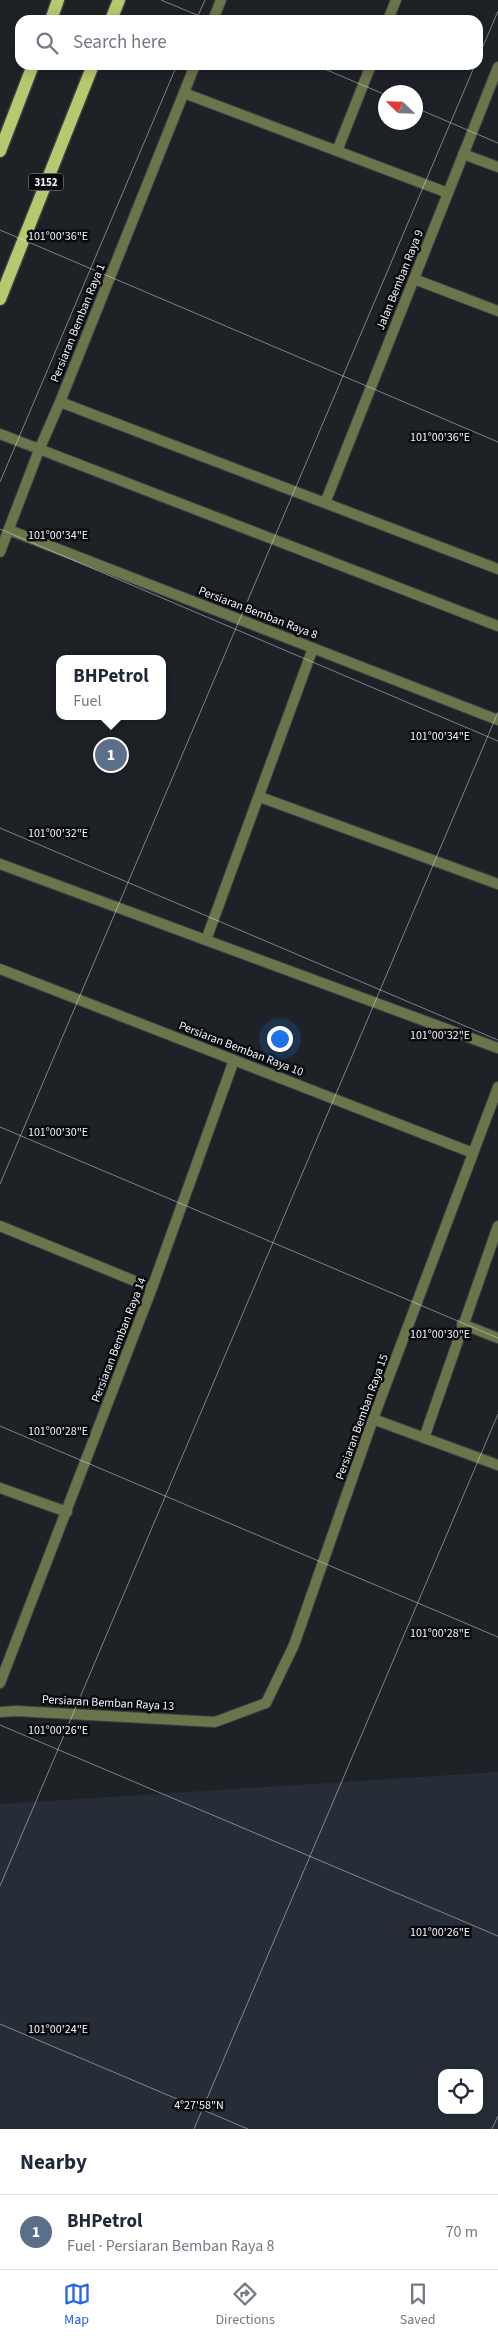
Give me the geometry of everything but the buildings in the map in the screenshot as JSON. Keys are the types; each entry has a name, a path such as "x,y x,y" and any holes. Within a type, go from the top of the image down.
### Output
{"main road":[{"path":"52,15 58,0"},
{"path":"113,15 119,0"},
{"path":"0,151 31,70"},
{"name":"3152","path":"0,299 91,70"}],"street":[{"path":"215,15 221,0"},
{"path":"390,15 396,0"},
{"name":"Jalan Bemban Raya 9","path":"325,503 498,67"},
{"name":"Persiaran Bemban Raya 1","path":"0,552 39,450 193,70"},
{"path":"337,151 369,70"},
{"path":"184,92 448,193"},
{"path":"463,154 498,167"},
{"path":"414,278 498,311"},
{"path":"60,402 498,569"},
{"path":"0,434 498,626"},
{"name":"Persiaran Bemban Raya 8","path":"9,530 498,720"},
{"path":"206,940 260,797 313,648"},
{"path":"260,797 498,884"},
{"path":"0,864 498,1048"},
{"name":"Persiaran Bemban Raya 10","path":"0,968 473,1153"},
{"name":"Persiaran Bemban Raya 14","path":"0,1683 152,1288 234,1060"},
{"name":"Persiaran Bemban Raya 15","path":"215,1722 266,1703 294,1644 373,1419 498,1087"},
{"path":"0,1226 152,1288"},
{"path":"424,1438 462,1324 498,1226"},
{"path":"462,1324 498,1338"},
{"path":"373,1419 498,1465"},
{"path":"0,1488 67,1512"},
{"name":"Persiaran Bemban Raya 13","path":"0,1712 17,1710 215,1722"}],"shaded area":[{"path":"498,1772 498,2129 0,2129 0,1804"}],"place":[{"name":"BHPetrol","path":"111,755"}]}
